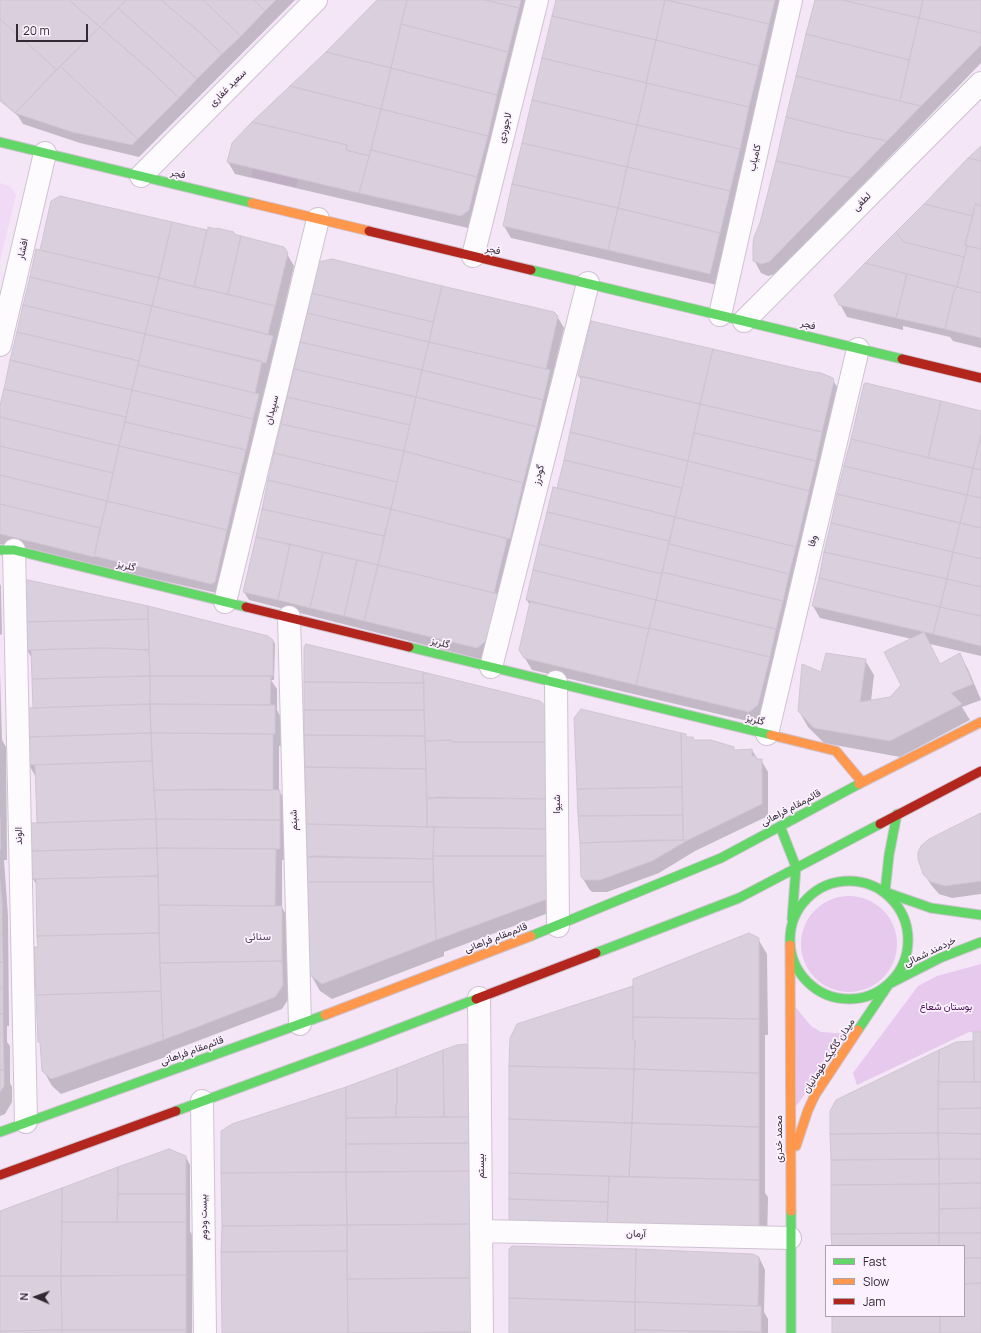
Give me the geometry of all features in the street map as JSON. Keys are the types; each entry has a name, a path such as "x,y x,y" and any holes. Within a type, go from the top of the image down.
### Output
{"street":[{"name":"سعید غفاری","path":"141,176 316,0"},
{"name":"لاجوردی","path":"473,256 537,0"},
{"name":"کامیاب","path":"720,315 791,0"},
{"name":"لطفی","path":"744,321 981,83"},
{"name":"فجر","path":"0,142 981,378"},
{"name":"افشار","path":"0,345 45,153"},
{"name":"سپیدان","path":"225,602 318,219"},
{"name":"گودرز","path":"491,667 588,283"},
{"name":"وفا","path":"767,734 858,349"},
{"name":"گلریز","path":"7,550 289,617 836,751 862,782"},
{"name":"الوند","path":"7,550 26,1122"},
{"name":"شبنم","path":"289,617 300,1024"},
{"name":"شیوا","path":"556,682 558,926"},
{"name":"قائم‌مقام فراهانی","path":"0,1132 360,1002 558,926 721,858 862,782 981,722"},
{"path":"0,1175 479,998 739,898 981,771"},
{"path":"897,814 889,855 886,892 931,908 981,915"},
{"path":"780,826 796,867 792,924"},
{"name":"میدان گاگیک طومانیان","path":"790,1167 808,1110 815,1095 889,984 900,971 907,955 908,938 906,920 897,905 886,892 871,884 855,880 838,881 822,886 809,896 798,909 792,924 790,945 794,963 804,979 819,991 836,998 855,1000 873,995 889,984"},
{"name":"خردمند شمالی","path":"889,984 940,958 981,942"},
{"name":"محمد خدری","path":"790,945 791,1333"},
{"name":"بیستم","path":"479,998 482,1333"},
{"name":"بیست ودوم","path":"202,1101 205,1333"},
{"name":"آرمان","path":"481,1230 790,1238"}],"shaded area":[{"path":"263,128 308,138 296,187 251,177"},
{"path":"0,183 10,186 16,195 0,261"}],"green space":[{"path":"849,896 867,900 883,910 893,926 897,944 893,962 883,978 867,988 849,992 831,988 815,978 805,962 801,944 805,926 815,910 831,900"},
{"name":"بوستان شعاع","path":"981,964 981,1032 969,1032 857,1085 853,1073 918,986 937,976"},
{"path":"793,1004 811,1026 821,1032 849,1034 794,1109"}],"building":[{"path":"0,0 69,0 100,27 57,70 0,19"},
{"path":"69,0 126,0 100,27"},
{"path":"126,0 161,0 198,31 222,54 197,79 118,8"},
{"path":"161,0 203,0 241,36 222,54 198,31"},
{"path":"203,0 254,0 265,11 241,36"},
{"path":"254,0 276,0 265,11"},
{"path":"377,0 407,0 391,68 326,52"},
{"path":"407,0 485,0 519,8 508,52 401,24"},
{"path":"485,0 521,0 519,8"},
{"path":"556,0 665,0 656,40 552,16"},
{"path":"665,0 769,24 759,66 656,40"},
{"path":"668,0 775,0 769,24"},
{"path":"815,0 842,0 919,18 909,60 806,34"},
{"path":"842,0 923,0 919,18"},
{"path":"923,0 981,0 981,33 919,18"},
{"path":"118,8 197,79 179,98 152,72 100,27"},
{"path":"552,16 656,40 646,83 542,58"},
{"path":"919,18 981,33 981,45 921,106 900,101"},
{"path":"0,19 57,70 15,113 0,100"},
{"path":"401,24 508,52 497,95 391,68"},
{"path":"100,27 152,72 179,98 138,139 60,66"},
{"path":"806,34 909,60 900,101 796,76"},
{"path":"656,40 759,66 749,107 646,83"},
{"path":"326,52 391,68 381,109 290,86"},
{"path":"542,58 647,83 637,125 532,100"},
{"path":"60,66 138,139 132,145 72,132 15,113"},
{"path":"391,68 497,95 488,136 381,109"},
{"path":"796,76 921,106 887,141 845,132 786,117"},
{"path":"647,83 749,107 740,149 637,125"},
{"path":"290,86 381,109 369,156 346,150 347,145 252,122"},
{"path":"532,100 637,125 627,167 522,143"},
{"path":"381,109 488,136 477,177 371,150"},
{"path":"786,117 887,141 851,178 776,161"},
{"path":"252,122 347,145 346,150 369,156 359,193 227,162 232,143"},
{"path":"637,125 740,149 730,191 627,167"},
{"path":"522,143 627,167 618,208 512,184"},
{"path":"981,146 981,161 968,158"},
{"path":"371,150 477,177 469,210 461,216 359,193"},
{"path":"968,158 981,161 981,206 975,204 973,216 924,204"},
{"path":"776,161 851,178 769,262 761,264 753,261 754,237 760,223"},
{"path":"627,167 730,191 720,233 618,208"},
{"path":"512,184 618,208 608,250 503,226"},
{"path":"60,196 172,222 159,278 40,250 51,201"},
{"path":"924,204 973,216 965,245 967,246 964,257 904,242 896,232"},
{"path":"975,204 981,206 981,249 965,245"},
{"path":"618,208 720,233 710,274 608,250"},
{"path":"172,222 207,230 194,287 159,278"},
{"path":"208,227 234,232 234,234 241,236 228,294 194,287"},
{"path":"896,232 904,242 964,257 957,287 865,263"},
{"path":"241,236 284,247 288,253 275,306 228,294"},
{"path":"967,246 981,249 981,293 957,287"},
{"path":"36,249 159,278 152,306 30,277"},
{"path":"332,259 442,286 433,322 311,293 318,262"},
{"path":"865,263 907,274 896,318 839,305 834,295"},
{"path":"907,274 957,287 954,291 945,329 896,318"},
{"path":"30,277 152,306 145,334 23,305"},
{"path":"159,278 275,306 268,334 152,306"},
{"path":"442,286 554,312 558,316 546,369 429,342"},
{"path":"957,287 981,293 981,338 945,329 954,291"},
{"path":"311,293 433,322 429,342 307,313"},
{"path":"23,305 145,334 139,361 17,332"},
{"path":"152,306 273,336 266,363 145,334"},
{"path":"307,313 429,342 422,370 300,342"},
{"path":"591,321 713,349 700,404 578,376"},
{"path":"17,332 139,361 132,390 10,360"},
{"path":"145,334 262,361 255,393 138,365"},
{"path":"300,342 422,370 416,397 294,369"},
{"path":"429,342 550,370 543,400 422,370"},
{"path":"713,349 821,373 833,378 834,381 822,432 700,404"},
{"path":"10,360 132,390 126,417 4,389"},
{"path":"138,365 259,394 253,419 132,390"},
{"path":"294,369 416,397 410,425 287,397"},
{"path":"422,370 543,400 537,427 416,397"},
{"path":"582,376 700,404 688,461 570,432"},
{"path":"866,383 941,401 928,458 851,439 864,384"},
{"path":"4,389 126,417 119,446 0,417 0,405"},
{"path":"132,390 253,419 246,450 125,422"},
{"path":"287,397 410,425 404,451 281,424"},
{"path":"416,397 537,427 523,483 404,451"},
{"path":"941,401 981,411 981,435 973,468 928,458"},
{"path":"700,404 822,432 816,461 694,433"},
{"path":"0,417 119,446 113,473 0,446"},
{"path":"125,422 246,450 240,474 119,446"},
{"path":"281,424 404,451 397,482 274,453"},
{"path":"570,432 688,461 682,488 564,460"},
{"path":"694,433 816,461 809,491 688,461"},
{"path":"981,435 981,470 973,468"},
{"path":"851,439 973,468 967,495 844,466"},
{"path":"0,446 113,473 107,501 0,475"},
{"path":"119,446 240,474 227,530 107,501"},
{"path":"404,451 523,483 510,539 391,509"},
{"path":"274,453 397,482 391,509 268,480"},
{"path":"564,460 682,488 675,517 557,488"},
{"path":"688,461 809,491 796,547 675,517"},
{"path":"844,466 967,495 960,523 837,494"},
{"path":"973,468 981,470 981,498 967,495"},
{"path":"0,475 107,501 100,528 0,504"},
{"path":"268,480 391,509 384,536 262,509"},
{"path":"553,487 675,517 669,541 547,512"},
{"path":"837,494 960,523 953,552 831,523"},
{"path":"967,495 981,498 981,528 960,523"},
{"path":"107,501 227,530 215,582 211,584 94,556"},
{"path":"0,504 100,528 94,557 0,534"},
{"path":"262,509 384,536 378,565 256,537"},
{"path":"391,509 507,539 494,593 378,565"},
{"path":"547,512 669,541 662,574 539,544"},
{"path":"675,517 796,547 789,574 669,544"},
{"path":"831,523 953,552 947,579 824,552"},
{"path":"960,523 981,528 981,559 953,552"},
{"path":"256,537 290,544 278,600 243,592"},
{"path":"290,544 323,552 310,608 278,600"},
{"path":"539,544 662,574 656,600 533,570"},
{"path":"669,544 789,574 783,601 662,572"},
{"path":"323,552 357,560 344,616 310,608"},
{"path":"824,552 947,579 940,607 819,578"},
{"path":"953,552 981,559 981,587 947,579"},
{"path":"357,560 378,565 364,621 344,616"},
{"path":"378,565 499,594 487,640 477,648 364,621"},
{"path":"533,570 656,600 649,629 526,600"},
{"path":"662,572 783,601 776,629 656,600"},
{"path":"819,578 940,607 933,634 812,606"},
{"path":"947,579 981,587 981,616 940,607"},
{"path":"28,580 148,606 148,619 25,622 24,582"},
{"path":"656,600 776,629 770,657 649,628"},
{"path":"530,602 649,629 636,685 524,658 519,650"},
{"path":"148,606 268,636 273,640 273,676 150,676"},
{"path":"940,607 981,616 981,646 933,634"},
{"path":"148,619 149,650 104,648 26,650 25,622"},
{"path":"649,628 770,657 758,705 749,712 636,685"},
{"path":"924,632 940,664 960,653 973,684 951,693 962,704 890,741 814,728 798,711 802,664 821,672 826,653 866,659 860,702 890,697 901,685 884,652"},
{"path":"306,644 423,672 424,683 304,682 304,647"},
{"path":"104,648 149,650 150,676 32,679 31,650"},
{"path":"423,672 540,701 548,708 549,742 452,742 451,740 425,741"},
{"path":"150,676 271,676 270,705 150,704"},
{"path":"150,676 150,704 33,708 32,679"},
{"path":"304,682 424,683 424,710 304,710"},
{"path":"150,704 275,705 275,734 151,733"},
{"path":"150,704 151,733 28,737 27,708"},
{"path":"581,709 681,733 682,787 577,789 574,718"},
{"path":"304,710 424,710 425,736 304,735"},
{"path":"151,733 273,734 273,790 154,790"},
{"path":"151,733 152,761 28,765 28,737"},
{"path":"681,733 686,734 686,737 693,737 694,740 711,740 734,747 734,750 752,749 752,756 756,756 756,759 762,759 762,804 688,840 683,840"},
{"path":"304,735 425,736 426,769 305,767"},
{"path":"451,740 452,742 549,742 549,799 427,798 425,741"},
{"path":"152,761 156,819 37,823 35,765"},
{"path":"305,767 426,769 427,827 306,824"},
{"path":"682,787 683,815 578,816 577,789"},
{"path":"154,790 280,790 280,820 156,819"},
{"path":"427,798 549,799 549,829 427,827"},
{"path":"981,813 981,881 945,886 931,882 923,874 918,859 918,852 921,846 929,839"},
{"path":"683,815 683,840 580,843 578,816"},
{"path":"0,818 1,849 0,849"},
{"path":"156,819 280,820 280,849 157,848"},
{"path":"156,819 157,848 31,851 30,823"},
{"path":"306,824 434,827 433,859 307,857"},
{"path":"434,827 549,829 550,856 433,856"},
{"path":"688,840 652,861 600,880 585,880 581,877 580,843"},
{"path":"157,848 276,849 275,906 159,905"},
{"path":"157,848 158,876 32,879 31,851"},
{"path":"433,856 550,856 547,899 436,940"},
{"path":"307,857 433,859 433,882 307,882"},
{"path":"158,876 159,933 37,936 36,879"},
{"path":"0,881 2,903 0,903"},
{"path":"307,882 433,882 436,940 322,984 310,975"},
{"path":"0,903 2,903 2,934 0,934"},
{"path":"159,905 282,906 282,961 160,963"},
{"path":"159,933 161,991 36,995 34,947 38,947 37,936"},
{"path":"749,933 759,938 759,1019 633,1017 633,979"},
{"path":"0,934 2,934 3,962 0,962"},
{"path":"282,961 283,985 275,997 163,1040 160,963"},
{"path":"0,962 3,962 3,988 0,989"},
{"path":"633,986 633,1040 635,1040 634,1069 509,1066 510,1038 517,1024"},
{"path":"3,988 3,1014 0,1014 0,989"},
{"path":"161,991 163,1040 51,1079 42,1071 40,1042 38,1042 36,995"},
{"path":"0,1014 3,1014 3,1033 0,1034"},
{"path":"633,1017 759,1019 759,1073 634,1069 635,1040 633,1040"},
{"path":"973,1032 981,1032 981,1082 974,1082"},
{"path":"3,1033 4,1070 0,1070 0,1034"},
{"path":"974,1041 974,1082 938,1082 939,1050 956,1042"},
{"path":"466,1044 473,1052 474,1117 444,1117 443,1050 457,1045"},
{"path":"443,1050 444,1117 396,1117 397,1068"},
{"path":"939,1050 938,1133 830,1134 830,1111 836,1100"},
{"path":"509,1066 634,1069 632,1123 509,1119"},
{"path":"397,1068 396,1117 346,1118 346,1087"},
{"path":"634,1069 759,1073 759,1127 632,1123"},
{"path":"0,1070 4,1070 4,1086 0,1092"},
{"path":"938,1082 981,1082 981,1108 938,1109"},
{"path":"346,1087 346,1172 221,1173 221,1131 232,1124"},
{"path":"981,1108 981,1134 938,1133 938,1109"},
{"path":"474,1117 473,1143 346,1144 346,1118"},
{"path":"509,1119 632,1123 629,1177 509,1173"},
{"path":"632,1123 759,1127 759,1180 629,1177"},
{"path":"938,1133 981,1134 981,1159 939,1159"},
{"path":"938,1133 939,1159 831,1160 830,1134"},
{"path":"473,1143 474,1171 346,1172 346,1144"},
{"path":"169,1149 186,1156 186,1194 118,1194 118,1167"},
{"path":"939,1159 981,1159 981,1183 939,1184"},
{"path":"939,1159 939,1184 831,1185 831,1160"},
{"path":"118,1167 117,1222 62,1222 62,1188"},
{"path":"474,1171 474,1224 347,1225 346,1172"},
{"path":"346,1172 347,1225 222,1226 221,1173"},
{"path":"509,1173 609,1176 608,1202 509,1199"},
{"path":"609,1176 759,1180 759,1229 607,1229"},
{"path":"981,1183 981,1208 939,1209 939,1184"},
{"path":"939,1184 939,1233 831,1234 831,1185"},
{"path":"62,1188 61,1276 0,1276 0,1211"},
{"path":"118,1194 186,1194 186,1222 117,1222"},
{"path":"509,1199 608,1202 607,1229 509,1227"},
{"path":"981,1208 981,1233 939,1233 939,1209"},
{"path":"62,1222 186,1222 186,1275 61,1276"},
{"path":"474,1224 474,1278 347,1279 347,1225"},
{"path":"347,1225 347,1251 221,1252 222,1226"},
{"path":"939,1233 981,1233 981,1258 965,1258 965,1245 939,1245"},
{"path":"939,1233 939,1245 832,1245 831,1234"},
{"path":"512,1246 636,1249 635,1302 509,1298 509,1249"},
{"path":"636,1249 753,1254 759,1257 758,1306 635,1302"},
{"path":"347,1251 348,1333 222,1333 221,1252"},
{"path":"965,1258 981,1258 981,1283 965,1284"},
{"path":"186,1275 186,1330 62,1330 61,1276"},
{"path":"0,1276 61,1276 62,1330 0,1331"},
{"path":"474,1278 474,1332 348,1333 347,1279"},
{"path":"981,1283 981,1333 940,1333 940,1317 965,1317 965,1284"},
{"path":"509,1298 635,1302 635,1333 509,1333"},
{"path":"635,1302 761,1306 761,1332 635,1330"},
{"path":"832,1317 940,1317 940,1333 832,1333"},
{"path":"62,1330 186,1330 186,1333 62,1333"},
{"path":"62,1330 62,1333 0,1333 0,1331"},
{"path":"635,1330 761,1332 761,1333 635,1333"},
{"path":"474,1332 474,1333 358,1333"}],"traffic: fast":[{"path":"0,142 252,203"},
{"path":"531,270 902,359"},
{"path":"0,550 14,550 246,607"},
{"path":"409,647 771,735"},
{"path":"531,936 721,858 859,784"},
{"path":"897,814 889,855 885,892 931,908 981,915"},
{"path":"596,953 739,898 880,824"},
{"path":"780,826 796,867 792,919"},
{"path":"849,881 872,885 891,898 904,917 908,940 904,963 891,982 872,995 849,999 826,995 807,982 794,963 790,940 794,917 807,898 826,885 849,881"},
{"path":"858,1030 889,984 940,958 981,942"},
{"path":"176,1111 476,999"},
{"path":"0,1132 325,1015"},
{"path":"791,1211 791,1333"}],"traffic: slow":[{"path":"252,203 369,231"},
{"path":"859,784 981,722"},
{"path":"771,735 836,751 862,782"},
{"path":"325,1015 531,936"},
{"path":"790,945 791,1211"},
{"path":"796,1146 808,1110 815,1095 858,1030"}],"traffic: jam":[{"path":"369,231 531,270"},
{"path":"902,359 981,378"},
{"path":"246,607 409,647"},
{"path":"880,824 981,771"},
{"path":"476,999 596,953"},
{"path":"0,1175 176,1111"}],"district":[{"name":"سنائی","path":"258,937"}]}
